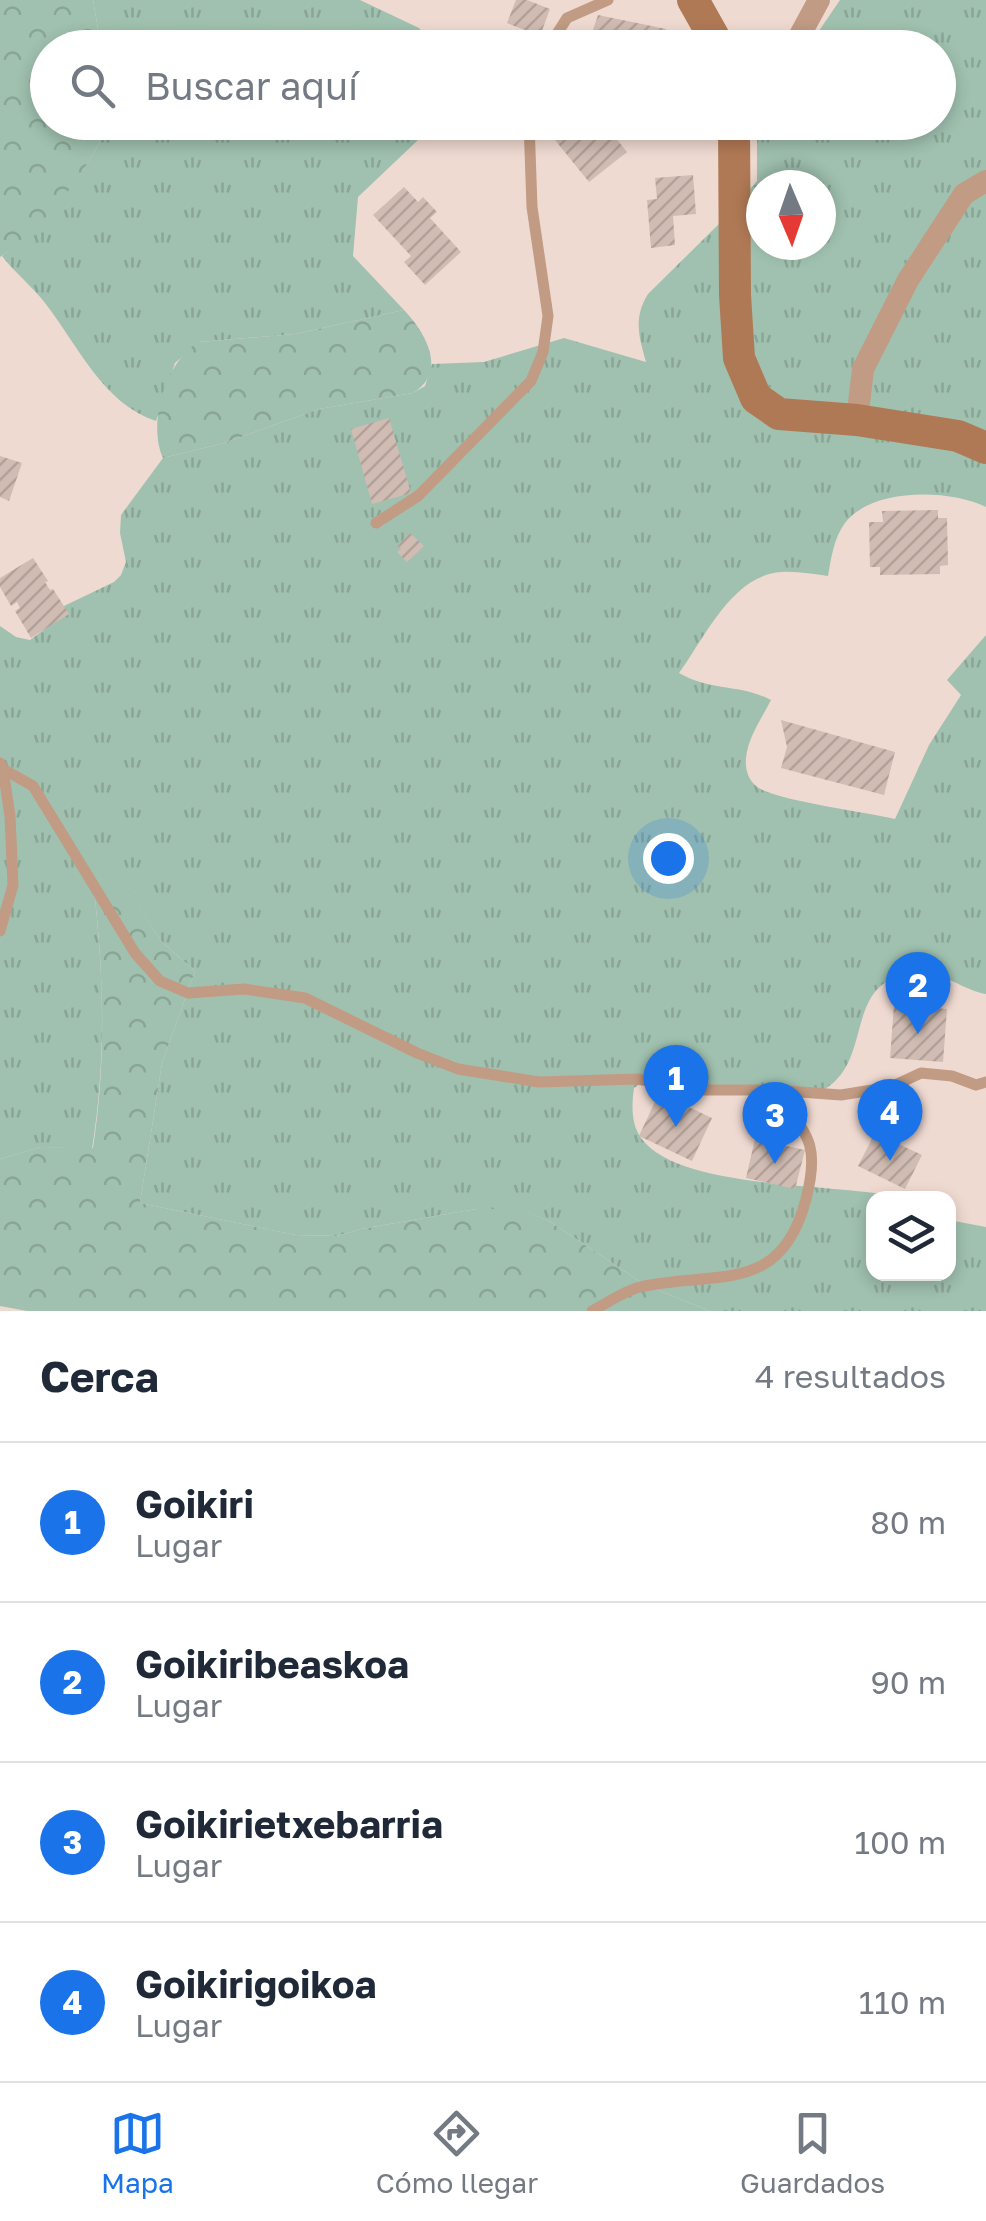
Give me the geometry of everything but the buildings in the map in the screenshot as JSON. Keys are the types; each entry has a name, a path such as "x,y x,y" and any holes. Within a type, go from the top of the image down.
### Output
{"street":[{"path":"693,0 710,30"},
{"path":"803,30 819,0"},
{"path":"734,140 739,358 756,398 780,414 857,420 958,436 986,448"},
{"path":"857,420 863,368 908,280 964,194 986,181"}],"lane":[{"path":"559,30 566,18 608,0"},
{"path":"376,523 418,496 530,381 543,352 548,316 532,208 530,140"},
{"path":"0,930 13,885 10,816 2,766"},
{"path":"2,766 33,786 136,952 160,981 188,993 244,989 305,998 458,1068 539,1082 636,1079 705,1090 841,1095 892,1087 921,1073 952,1076 976,1085 986,1082"},
{"path":"592,1311 636,1288 752,1272 779,1258 802,1215 812,1176 812,1142 773,1090"}],"green space":[{"path":"0,0 93,0 98,30 30,30 30,140 100,140 64,197 0,257"},
{"path":"93,0 360,0 421,30 98,30"},
{"path":"840,0 986,0 986,507 953,497 912,495 892,497 857,511 838,535 828,576 781,572 748,584 721,611 679,673 702,683 771,700 747,750 747,770 756,786 800,801 895,819 929,745 961,695 947,680 986,635 986,994 929,973 895,978 879,988 868,1003 850,1058 825,1089 640,1084 634,1088 633,1117 638,1133 656,1152 684,1166 759,1182 866,1192 866,1281 956,1281 956,1221 986,1227 986,1311 710,1311 645,1285 549,1221 520,1209 476,1209 337,1236 296,1235 140,1203 162,1063 195,971 161,941 124,885 94,890 102,1020 92,1149 41,1147 0,1159 0,626 16,637 30,640 52,624 64,606 121,575 126,562 121,515 163,458 224,443 319,409 413,393 425,386 432,364 484,362 564,338 646,362 639,328 643,303 746,194 746,260 836,260 836,170 757,170 757,140 956,140 956,30 820,30"},
{"path":"418,140 358,197 353,256 404,310 295,334 199,342 175,363 156,421 137,412 106,387 45,303 2,256 63,196 100,142"},
{"path":"404,310 420,330 430,352 429,374 413,393 319,409 224,443 163,458 157,428 163,394 177,363 199,342 295,334"},
{"path":"110,878 124,884 161,941 195,971 162,1063 140,1203 296,1235 337,1236 476,1209 521,1209 549,1221 645,1285 710,1311 27,1311 0,1306 0,1159 41,1147 93,1148 102,1019 94,890 97,883"}],"place":[{"name":"Goikiribeaskoa","path":"918,1034"},
{"name":"Goikiri","path":"676,1127"},
{"name":"Goikirigoikoa","path":"890,1161"},
{"name":"Goikirietxebarria","path":"775,1164"}]}
